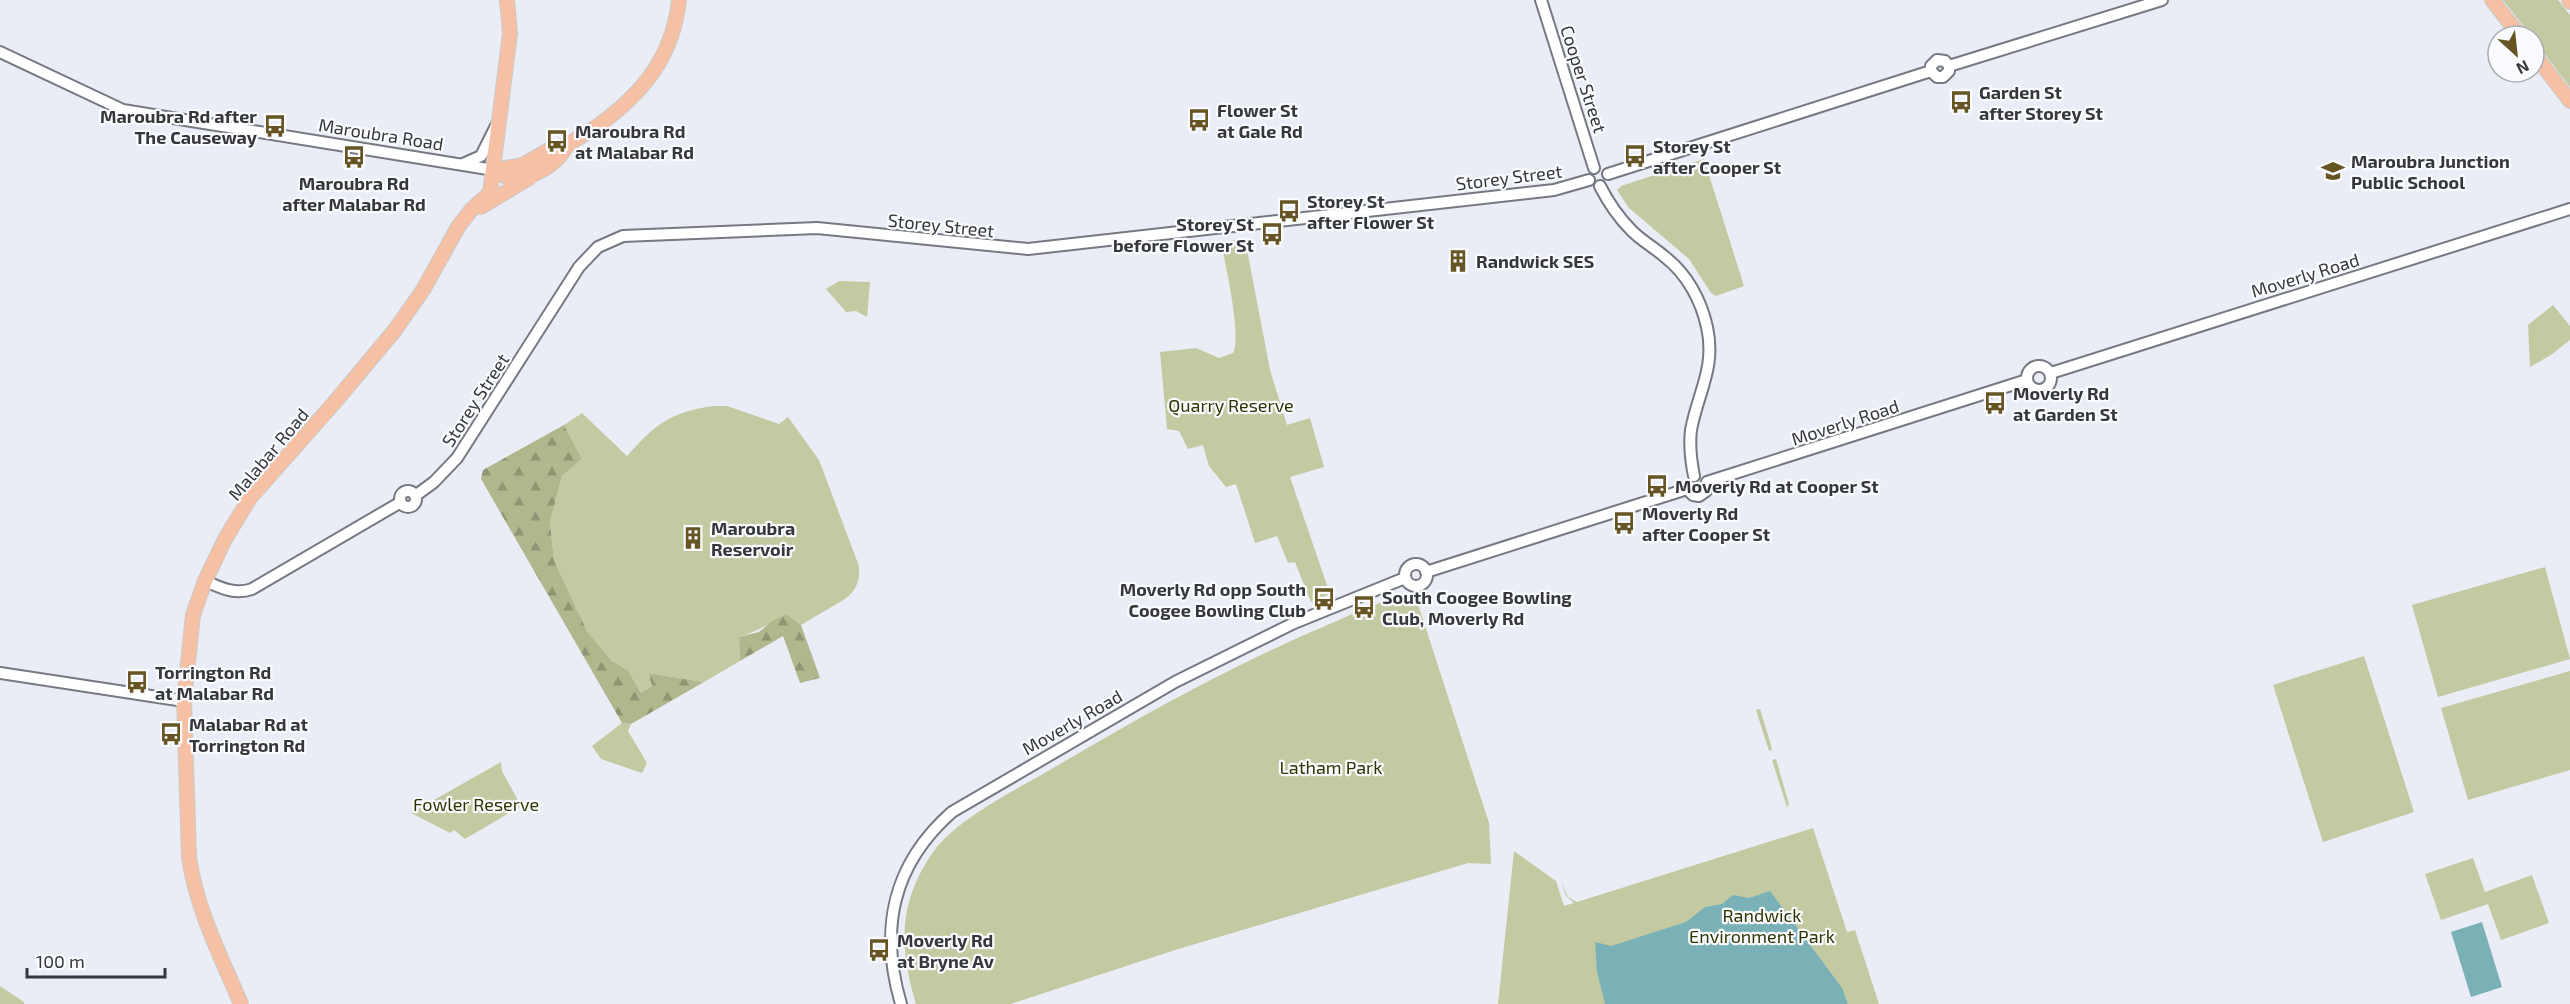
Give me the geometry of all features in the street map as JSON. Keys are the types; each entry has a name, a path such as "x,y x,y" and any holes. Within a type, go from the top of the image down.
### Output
{"main road":[{"name":"Malabar Road","path":"241,1004 192,879 189,857 184,701 193,615 205,580 225,539 250,498 334,404 409,311 458,227 472,209 490,193 510,33 507,0"},
{"name":"Maroubra Road","path":"494,170 510,178 538,172 560,156 566,146 603,121 648,79 663,57 674,33 679,0"},
{"path":"2492,0 2511,24"},
{"path":"2546,70 2570,101"},
{"path":"494,170 523,165 552,148 566,146"},
{"path":"472,209 488,205 538,172"}],"street":[{"name":"Cooper Street","path":"1541,0 1594,168"},
{"path":"1608,174 1931,71 1931,66 1937,60 1945,61 1949,66 2162,0"},
{"name":"Maroubra Road","path":"0,52 123,111 494,170"},
{"path":"463,164 478,159 484,153 500,119"},
{"path":"1594,168 1604,169 1608,174 1606,182 1600,186 1592,185 1589,180 1590,172 1594,168"},
{"name":"Storey Street","path":"205,580 231,591 242,592 252,589 401,502 405,506 412,506 416,500 415,496 434,482 457,458 579,267 598,247 623,236 817,228 999,248 1028,249 1554,190 1589,180"},
{"path":"1600,186 1631,231 1668,259 1682,274 1694,292 1703,313 1709,339 1710,360 1691,435 1691,461 1694,476"},
{"name":"Moverly Road","path":"2051,373 2570,208"},
{"path":"2036,366 2046,367 2051,373 2051,383 2043,389 2032,387 2027,380 2028,373 2036,366"},
{"name":"Moverly Road","path":"1707,482 2027,380"},
{"path":"1694,476 1703,477 1707,482 1706,491 1699,496 1693,495 1687,489 1689,480 1694,476"},
{"name":"Moverly Road","path":"901,1004 893,975 890,946 895,899 915,853 939,823 952,812 1185,677 1294,623 1405,578 1407,569 1412,565 1419,565 1426,572 1687,489"},
{"path":"0,673 184,701"}],"green space":[{"path":"2503,0 2558,0 2570,15 2570,87 2546,56 2546,24 2522,24"},
{"path":"1704,159 1744,286 1716,296 1711,293 1689,259 1629,208 1617,190 1621,186"},
{"name":"Quarry Reserve","path":"1245,239 1270,370 1287,425 1310,418 1324,467 1290,477 1330,594 1311,602 1295,562 1288,563 1277,536 1255,543 1236,484 1226,487 1209,466 1203,445 1188,449 1179,431 1167,429 1160,352 1196,348 1219,358 1233,353 1234,316 1221,242"},
{"path":"839,281 870,282 867,317 856,311 846,312 826,289"},
{"path":"2553,305 2570,326 2570,340 2551,355 2530,367 2528,325"},
{"path":"713,406 727,406 779,424 788,417 819,460 859,566 858,580 855,588 845,599 801,625 787,614 739,637 740,661 704,682 650,673 652,686 641,693 628,670 612,661 587,631 554,560 550,522 562,476 582,459 564,425 582,413 627,456 655,428 674,416"},
{"path":"564,425 582,459 562,476 550,522 554,560 587,631 612,661 628,670 641,693 652,686 649,673 704,682 631,724 622,723 481,479 483,470"},
{"path":"2545,567 2570,659 2438,697 2412,605"},
{"name":"Latham Park","path":"1411,597 1417,601 1489,823 1491,864 1468,863 1175,950 1011,1004 916,1004 910,983 905,944 908,907 913,889 933,852 957,828 1007,794 1221,674 1367,608 1389,600"},
{"path":"787,614 801,625 820,678 800,683 783,636 740,661 739,637 759,632 772,621"},
{"path":"2364,656 2414,812 2323,842 2273,685"},
{"path":"2570,671 2570,770 2468,800 2441,708"},
{"path":"1760,709 1771,745 1772,750 1769,751 1756,710"},
{"path":"622,723 631,724 628,731 647,763 642,773 601,759 592,746"},
{"path":"1776,759 1789,804 1787,807 1772,760"},
{"name":"Fowler Reserve","path":"501,762 502,771 521,806 465,839 454,830 450,833 411,813"},
{"name":"Randwick Environment Park","path":"1813,828 1847,932 1855,930 1879,1004 1498,1004 1514,851 1556,881 1564,906 1574,903 1566,896 1561,882 1568,897 1577,902"},
{"path":"2473,858 2485,892 2532,875 2549,923 2501,940 2488,904 2441,920 2425,874"},
{"path":"0,986 24,1002 24,1004 0,1004"}],"water":[{"path":"1770,891 1842,988 1848,1004 1605,1004 1597,972 1595,942 1611,946 1686,922 1705,907 1722,904 1733,895 1749,898"},
{"path":"2482,922 2502,987 2471,997 2451,932"}],"place":[{"name":"Garden St after Storey St","path":"1961,102"},
{"name":"Flower St at Gale Rd","path":"1199,120"},
{"name":"Maroubra Rd after The Causeway","path":"275,126"},
{"name":"Maroubra Rd at Malabar Rd","path":"557,141"},
{"name":"Storey St after Cooper St","path":"1635,156"},
{"name":"Maroubra Rd after Malabar Rd","path":"354,157"},
{"name":"Maroubra Junction Public School","path":"2333,171"},
{"name":"Storey St after Flower St","path":"1289,211"},
{"name":"Storey St before Flower St","path":"1272,234"},
{"name":"Randwick SES","path":"1458,261"},
{"name":"Moverly Rd at Garden St","path":"1995,403"},
{"name":"Moverly Rd at Cooper St","path":"1657,486"},
{"name":"Moverly Rd after Cooper St","path":"1624,523"},
{"name":"Maroubra Reservoir","path":"693,538"},
{"name":"Moverly Rd opp South Coogee Bowling Club","path":"1324,599"},
{"name":"South Coogee Bowling Club, Moverly Rd","path":"1364,607"},
{"name":"Torrington Rd at Malabar Rd","path":"137,682"},
{"name":"Malabar Rd at Torrington Rd","path":"171,734"},
{"name":"Moverly Rd at Bryne Av","path":"879,950"}]}
